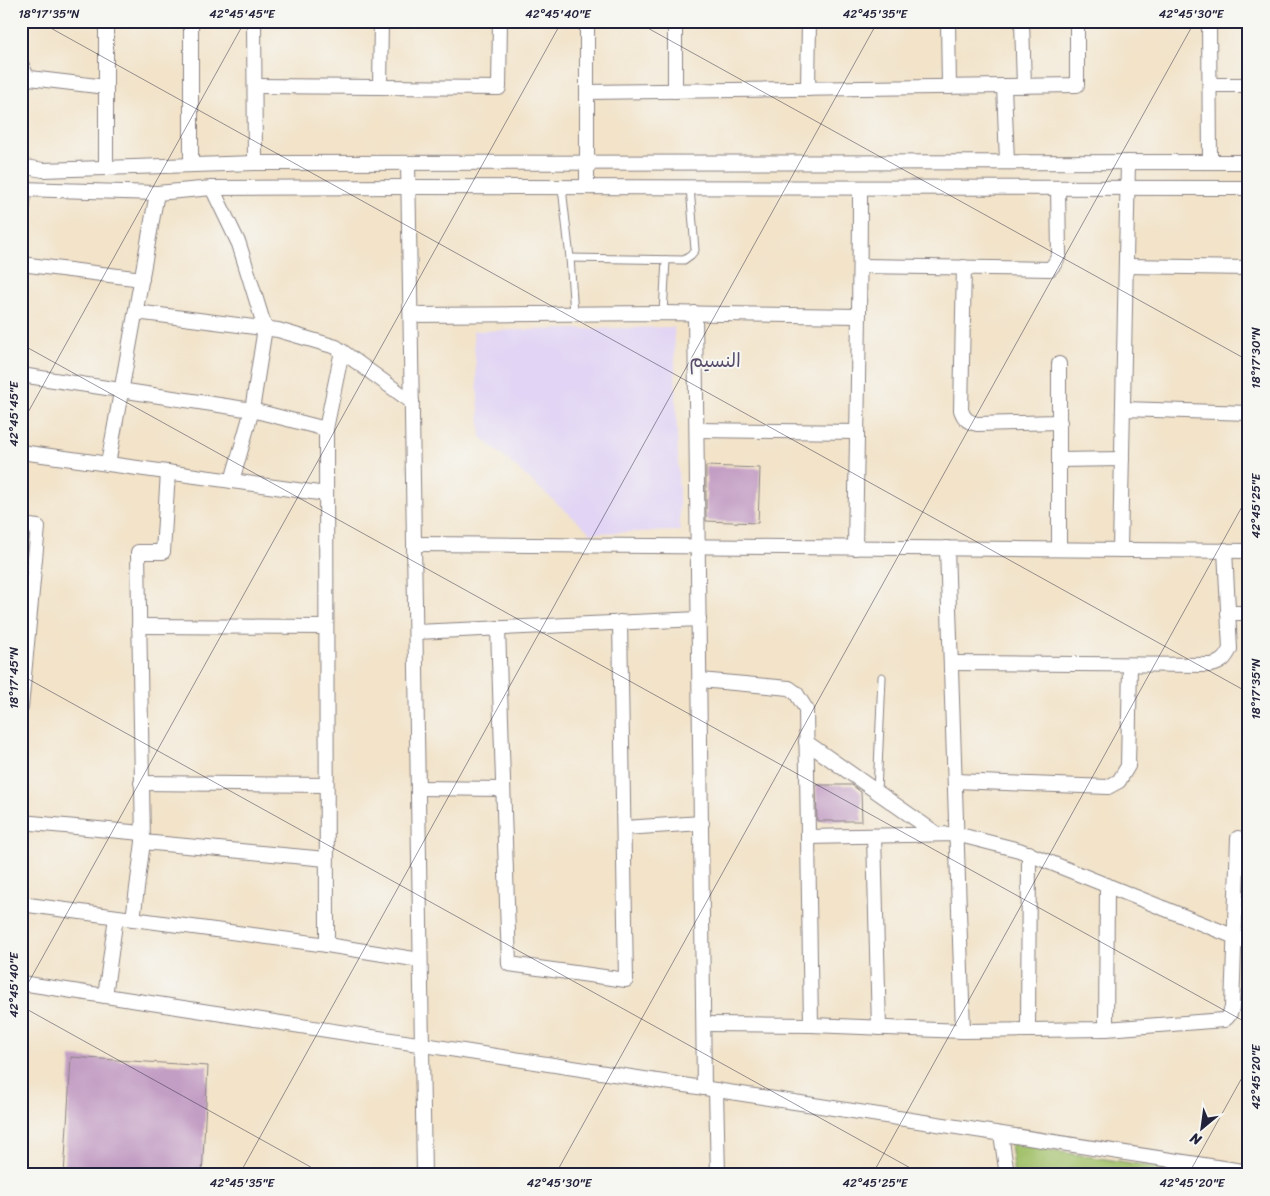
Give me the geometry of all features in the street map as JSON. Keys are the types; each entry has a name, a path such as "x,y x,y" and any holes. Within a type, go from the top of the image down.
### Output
{"street":[{"path":"106,21 106,168"},
{"path":"191,21 191,165"},
{"path":"254,21 255,163"},
{"path":"380,87 381,21"},
{"path":"255,86 499,88 500,21"},
{"path":"587,21 587,188"},
{"path":"675,21 675,91"},
{"path":"808,89 809,21"},
{"path":"948,21 949,87"},
{"path":"1022,21 1024,86"},
{"path":"587,92 1077,85 1077,21"},
{"path":"1209,21 1210,162"},
{"path":"21,64 25,78 106,87"},
{"path":"1210,85 1249,85"},
{"path":"1004,86 1007,162"},
{"path":"1120,550 1128,162"},
{"path":"21,166 43,170 255,163 1249,162"},
{"path":"408,163 424,1175"},
{"path":"21,224 23,189 157,193 212,188 409,187 1249,188"},
{"path":"212,188 239,244 265,328 252,410 232,481"},
{"path":"855,548 860,188"},
{"path":"860,266 1050,269 1059,255 1058,188"},
{"path":"108,464 157,193"},
{"path":"21,264 142,279"},
{"path":"1126,266 1249,268"},
{"path":"964,267 960,410 963,417 969,422 977,424 1060,422"},
{"path":"136,312 278,330 328,344 342,351 412,402"},
{"path":"411,315 695,313 858,316"},
{"path":"695,313 704,1024 718,1175"},
{"path":"327,945 326,429 342,351"},
{"path":"1059,364 1059,549"},
{"path":"21,375 252,410 326,429"},
{"path":"1123,408 1249,412"},
{"path":"697,430 857,432"},
{"path":"21,452 326,494"},
{"path":"1059,460 1122,459"},
{"path":"132,919 142,838 138,552 163,552 168,472"},
{"path":"21,525 38,527 26,603 21,707"},
{"path":"415,544 1249,551"},
{"path":"947,548 963,1031"},
{"path":"951,663 1220,664 1230,650 1225,550"},
{"path":"1228,613 1249,613"},
{"path":"416,632 700,619"},
{"path":"498,628 509,964 626,980 620,622"},
{"path":"139,626 326,627"},
{"path":"954,781 1108,787 1119,781 1128,766 1130,664"},
{"path":"700,680 789,688 796,693 806,709 811,1025"},
{"path":"806,742 937,834"},
{"path":"142,783 326,785"},
{"path":"418,788 503,789"},
{"path":"21,822 326,859"},
{"path":"624,828 702,823"},
{"path":"808,837 956,834 1028,853 1249,944"},
{"path":"874,836 879,1028"},
{"path":"704,1024 811,1025 963,1031 1106,1029 1224,1020 1231,1013 1232,1007 1238,838"},
{"path":"1028,853 1028,1030"},
{"path":"1106,1029 1107,885"},
{"path":"21,904 327,945 420,960"},
{"path":"105,996 116,917"},
{"path":"21,983 1249,1172"},
{"path":"1001,1134 1007,1175"}],"lane":[{"path":"562,188 574,313"},
{"path":"570,258 684,260 695,250 690,188"},
{"path":"663,313 666,260"},
{"path":"877,792 882,677"}],"shaded area":[{"path":"674,327 680,531 591,533 481,437 473,331"},
{"path":"1249,658 1249,755 1243,755"}],"green space":[{"path":"1010,1144 1208,1175 1014,1175"}],"building":[{"path":"706,466 760,468 758,523 706,521"},
{"path":"816,785 852,785 861,792 862,821 817,821"},
{"path":"71,1057 208,1066 202,1175 64,1175"}],"district":[{"name":"النسيم","path":"715,360"}]}
